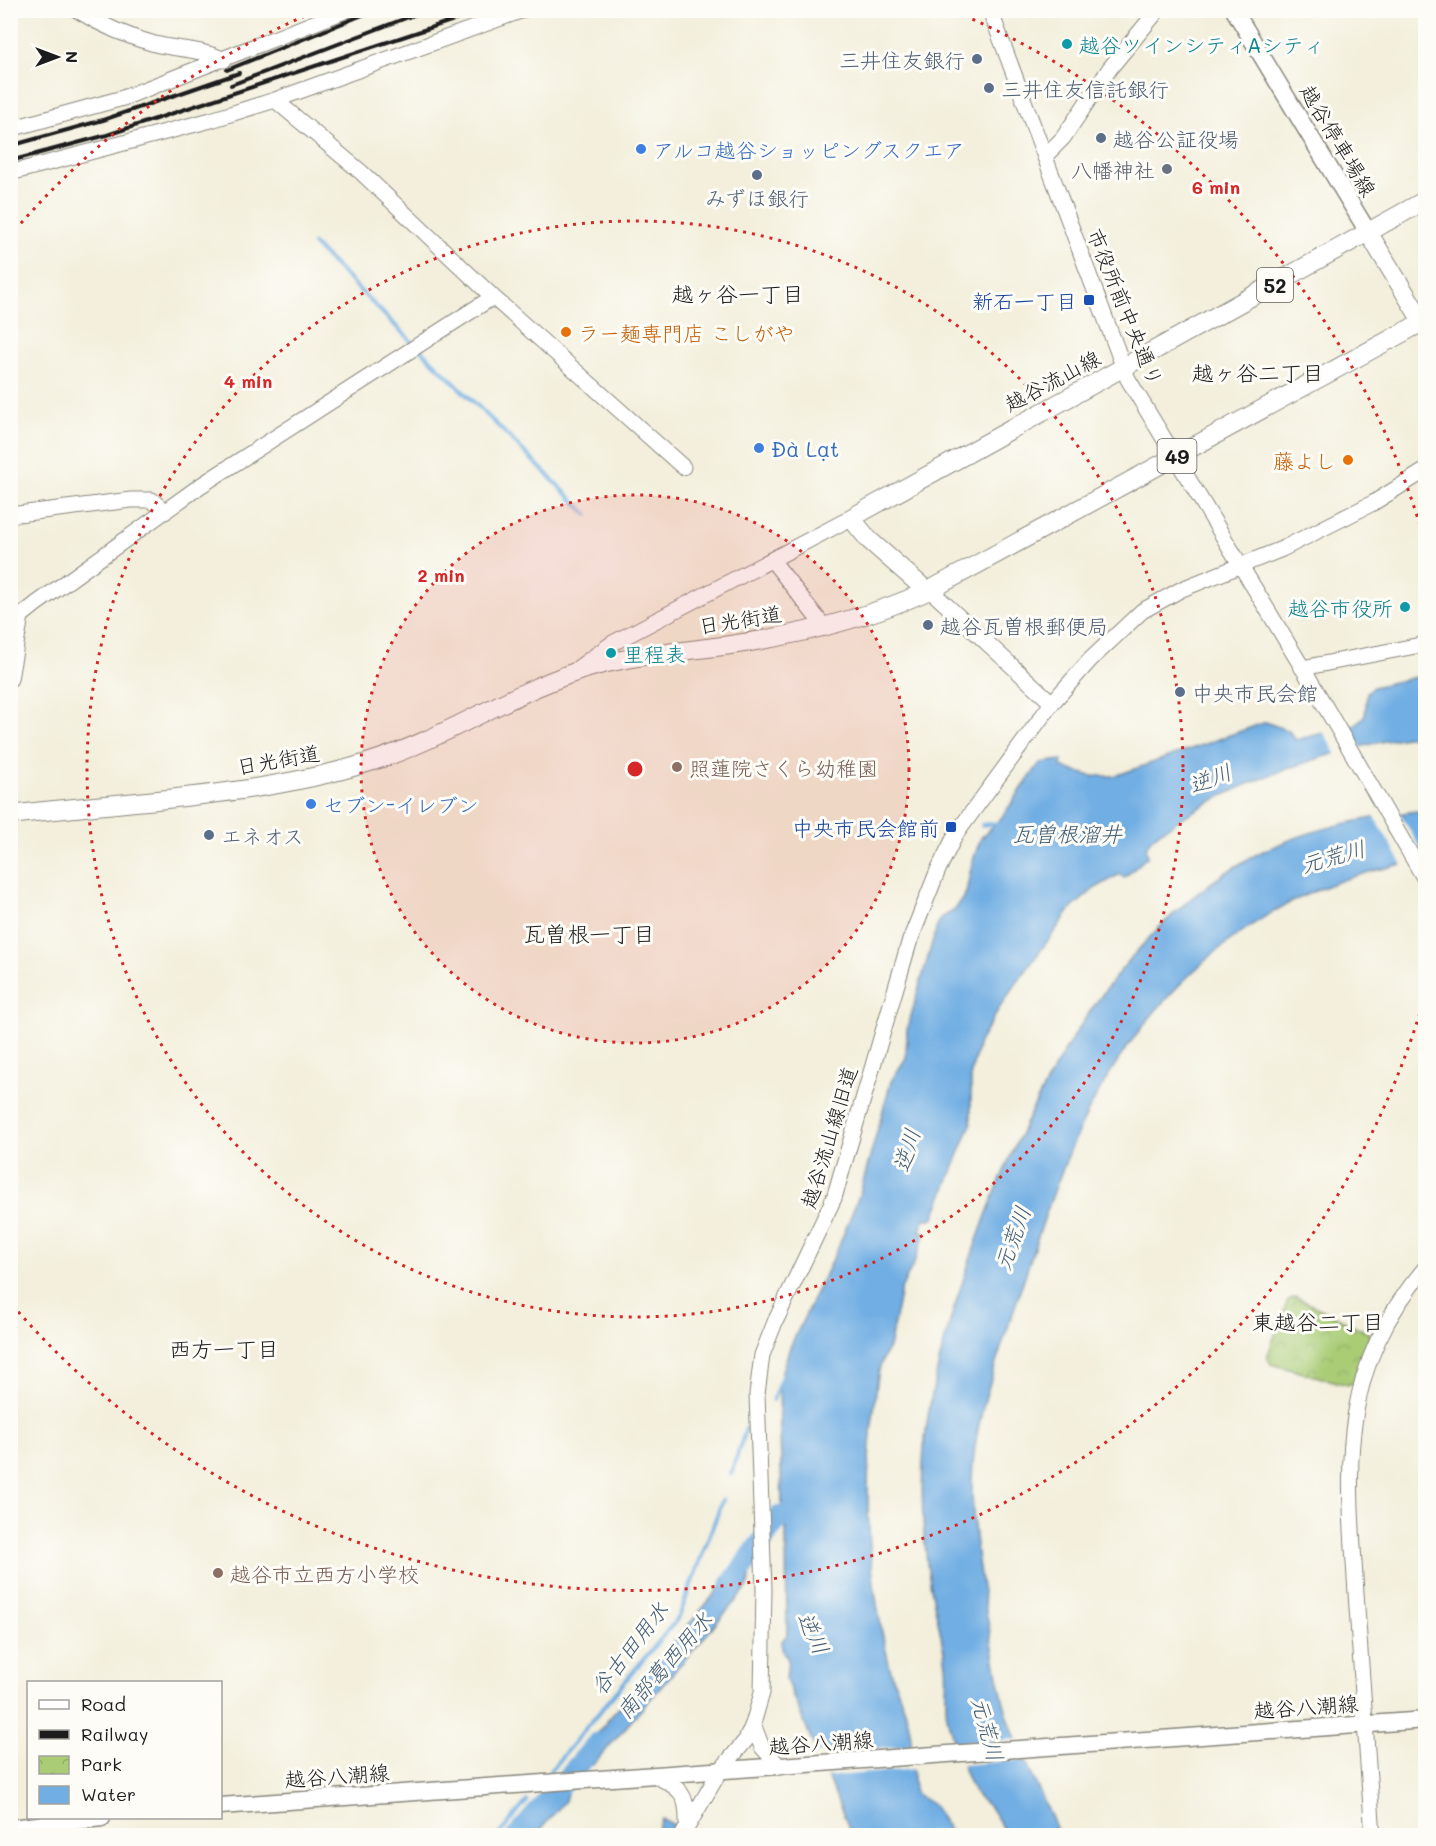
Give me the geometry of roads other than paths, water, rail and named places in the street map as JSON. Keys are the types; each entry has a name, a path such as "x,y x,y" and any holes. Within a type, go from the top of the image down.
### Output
{"main road":[{"name":"越谷停車場線","path":"1234,10 1368,232"},
{"name":"越谷流山線","path":"851,518 1425,200"},
{"path":"1368,232 1424,320"},
{"name":"日光街道","path":"10,815 243,788 367,763 439,736 572,673 639,657 736,644 825,628 864,616 929,591 1424,320"},
{"path":"851,518 869,540 929,591"},
{"name":"越谷八潮線","path":"222,1806 1425,1720"},
{"path":"10,1828 93,1819"}],"street":[{"path":"77,10 113,30 153,44 212,54 224,60"},
{"path":"10,129 123,98 347,10"},
{"path":"10,173 211,120 275,100 523,10"},
{"name":"市役所前中央通り","path":"990,10 1131,386 1302,668 1425,881"},
{"path":"1045,156 1063,138 1110,68 1158,10"},
{"path":"275,100 361,172 493,297 683,467"},
{"path":"10,678 16,617 200,486 493,297"},
{"name":"越谷流山線旧道","path":"685,1832 720,1771 746,1740 762,1693 764,1644 757,1394 762,1355 775,1322 834,1198 902,962 938,870 970,812 1020,750 1052,703 1114,635 1142,611 1182,589 1282,549 1349,515 1425,470"},
{"path":"10,515 131,500 152,500 165,512"},
{"path":"572,673 611,644 851,518"},
{"path":"772,560 825,628"},
{"path":"929,591 1052,703"},
{"path":"639,657 636,645 642,629"},
{"path":"1302,668 1425,644"},
{"path":"1373,1836 1349,1491 1351,1432 1359,1393 1374,1350 1404,1294 1425,1267"},
{"path":"753,1724 762,1748 780,1767"},
{"path":"654,1775 673,1784 685,1798 685,1832"}],"water":[{"name":"瓦曽根溜井","path":"1425,675 1425,734 1394,739 1328,756 1260,779 1198,809 1156,835 1147,845 1148,856 1124,878 1120,874 1094,889 1071,909 1003,1002 979,1042 971,1073 971,1124 933,1219 924,1219 920,1231 925,1233 915,1261 901,1289 889,1348 879,1369 868,1473 872,1569 889,1664 909,1725 915,1793 933,1805 952,1835 852,1835 786,1680 788,1659 782,1650 782,1641 787,1635 786,1530 778,1522 778,1513 782,1507 779,1389 790,1347 840,1243 860,1193 891,1081 906,1058 907,1029 937,926 941,918 955,910 966,893 972,863 981,838 1002,817 1040,763 1062,760 1061,767 1091,776 1115,776 1266,722 1289,731 1296,740 1355,725 1365,715 1367,692 1373,687"},
{"name":"元荒川","path":"1425,810 1425,859 1347,879 1283,907 1246,929 1211,956 1179,986 1123,1053 1080,1128 1063,1168 988,1388 976,1438 973,1464 972,1489 978,1560 1002,1695 1018,1744 1059,1835 1006,1835 997,1817 978,1797 968,1780 948,1723 946,1665 929,1576 922,1505 924,1447 941,1352 990,1204 1014,1148 1042,1092 1073,1038 1108,986 1148,939 1192,898 1241,863 1284,842 1330,827"},
{"path":"748,1561 752,1566 748,1587 593,1765 570,1765 739,1565"},
{"path":"567,1794 565,1801 536,1835 511,1835 542,1797"},
{"path":"662,1819 677,1826 673,1835 654,1835"}],"waterway":[{"path":"313,244 414,344"},
{"path":"420,349 588,515"},
{"path":"982,825 1001,823"},
{"name":"谷古田用水","path":"773,1400 782,1376"},
{"name":"谷古田用水","path":"731,1474 746,1428"},
{"name":"谷古田用水","path":"550,1771 679,1617 723,1499"},
{"name":"南部葛西用水","path":"731,1584 780,1516 806,1515"},
{"name":"南部葛西用水","path":"517,1836 597,1743"},
{"name":"谷古田用水","path":"498,1836 527,1801"}],"railway":[{"path":"227,70 375,10"},
{"path":"231,85 427,10"},
{"path":"10,161 107,135 484,10"},
{"path":"10,146 103,120 239,73"}],"place":[{"name":"越谷ツインシティAシティ","path":"1067,44"},
{"name":"三井住友銀行","path":"977,59"},
{"name":"三井住友信託銀行","path":"989,88"},
{"name":"越谷公証役場","path":"1101,138"},
{"name":"アルコ越谷ショッピングスクエア","path":"641,149"},
{"name":"八幡神社","path":"1167,169"},
{"name":"みずほ銀行","path":"757,175"},
{"name":"新石一丁目","path":"1089,300"},
{"name":"ラー麺専門店 こしがや","path":"566,332"},
{"name":"Đà Lạt","path":"759,448"},
{"name":"藤よし","path":"1348,460"},
{"name":"越谷市役所","path":"1405,607"},
{"name":"越谷瓦曽根郵便局","path":"928,625"},
{"name":"里程表","path":"611,653"},
{"name":"中央市民会館","path":"1180,692"},
{"name":"照蓮院さくら幼稚園","path":"677,767"},
{"name":"セブン-イレブン","path":"311,804"},
{"name":"中央市民会館前","path":"951,827"},
{"name":"エネオス","path":"209,835"},
{"name":"越谷市立西方小学校","path":"218,1573"}],"district":[{"name":"越ヶ谷一丁目","path":"738,293"},
{"name":"越ヶ谷二丁目","path":"1258,372"},
{"name":"瓦曽根一丁目","path":"589,933"},
{"name":"東越谷二丁目","path":"1318,1321"},
{"name":"西方一丁目","path":"224,1348"}],"water label":[{"name":"逆川","path":"1210,778"},
{"name":"逆川","path":"906,1150"},
{"name":"逆川","path":"814,1633"}]}
